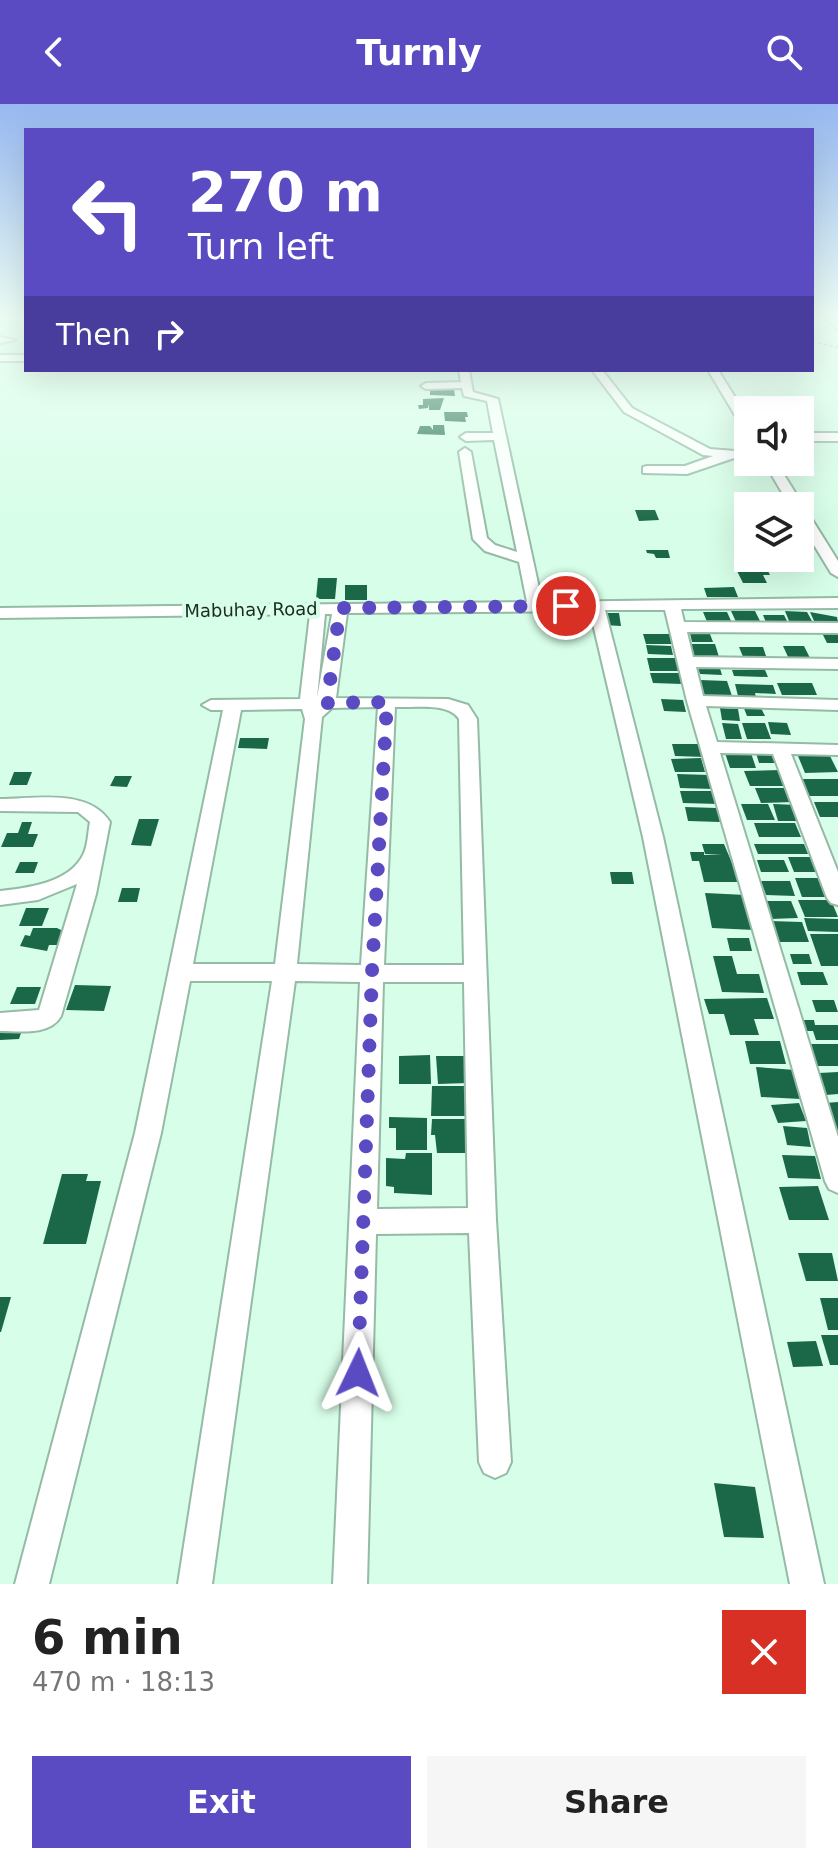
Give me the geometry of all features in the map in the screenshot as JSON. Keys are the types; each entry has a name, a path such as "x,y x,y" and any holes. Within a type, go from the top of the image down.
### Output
{"street":[{"path":"426,386 463,385"},
{"path":"466,385 469,395 492,399 535,606"},
{"path":"609,385 628,410 707,452 734,455"},
{"path":"722,385 734,404"},
{"path":"499,436 466,444 480,539 490,548 526,560"},
{"path":"814,437 838,437"},
{"path":"647,470 687,470 712,460 734,458"},
{"path":"814,534 838,573"},
{"name":"Mabuhay Road","path":"0,613 838,603"},
{"path":"596,605 620,690 679,949 733,1233 807,1584"},
{"path":"672,605 696,701 833,1144 838,1181"},
{"path":"195,1584 285,973 316,708 330,670 340,608"},
{"path":"316,708 311,670 318,609"},
{"path":"677,627 838,628"},
{"path":"685,662 838,664"},
{"path":"311,670 330,670"},
{"path":"696,701 838,705"},
{"path":"350,1584 372,972 387,702"},
{"path":"32,1584 148,1133 181,972 222,705 316,708 387,702 448,704 462,709 468,719 482,1220 495,1462"},
{"path":"711,747 836,754"},
{"path":"780,749 838,898"},
{"path":"0,805 81,806 93,812 100,822 86,894 49,1016 36,1022 0,1022"},
{"path":"0,898 19,896 68,882 86,869 93,856"},
{"path":"181,972 475,974"},
{"path":"364,1222 482,1220"}],"building":[{"path":"430,389 454,389 455,396 430,395"},
{"path":"444,398 440,410 429,410 429,404 428,408 419,409 418,405 423,405 423,399"},
{"path":"444,412 467,412 468,417 465,417 466,422 445,421"},
{"path":"433,425 444,425 445,435 417,434 420,426 430,426 433,430"},
{"path":"635,510 655,510 659,520 639,521"},
{"path":"646,550 668,550 670,558 656,558"},
{"path":"738,572 768,572 770,575 763,575 767,583 743,583"},
{"path":"318,578 337,578 335,599 316,599"},
{"path":"345,585 367,585 367,600 345,600"},
{"path":"734,587 738,597 707,597 704,588"},
{"path":"731,611 755,611 761,623 737,624"},
{"path":"785,611 807,612 812,621 789,621"},
{"path":"703,612 727,612 732,623 708,624"},
{"path":"810,612 837,617 838,622 814,621"},
{"path":"603,613 619,613 621,626 604,625"},
{"path":"763,615 784,615 789,625 767,625"},
{"path":"690,633 710,634 713,642 692,642"},
{"path":"822,633 838,633 838,643 827,643"},
{"path":"643,634 672,634 676,644 646,644"},
{"path":"690,644 715,644 719,657 693,657"},
{"path":"646,645 671,646 673,655 648,654"},
{"path":"783,646 804,646 811,660 789,659"},
{"path":"739,647 763,647 767,659 744,659"},
{"path":"647,658 678,658 681,671 650,671"},
{"path":"697,664 719,665 722,675 700,674"},
{"path":"732,670 765,670 768,677 734,676"},
{"path":"650,673 679,673 682,684 653,683"},
{"path":"700,680 727,681 732,696 705,696"},
{"path":"777,683 812,683 817,695 782,695"},
{"path":"735,684 773,685 776,694 755,693 757,701 739,700"},
{"path":"661,699 683,700 686,712 664,711"},
{"path":"743,706 760,706 765,716 747,716"},
{"path":"720,708 738,709 740,721 722,720"},
{"path":"768,722 787,723 791,735 771,734"},
{"path":"722,723 738,724 742,739 726,739"},
{"path":"742,723 765,723 771,739 747,739"},
{"path":"240,738 269,738 267,749 238,748"},
{"path":"672,744 702,744 705,757 675,756"},
{"path":"725,753 751,753 756,768 730,768"},
{"path":"756,753 773,753 776,763 759,763"},
{"path":"798,756 830,756 838,772 805,773"},
{"path":"701,758 705,772 675,772 671,759"},
{"path":"781,770 787,786 750,786 744,771"},
{"path":"14,772 32,772 27,785 9,785"},
{"path":"677,774 710,775 713,789 680,788"},
{"path":"115,776 132,776 127,787 110,786"},
{"path":"800,779 838,779 838,796 807,796"},
{"path":"755,788 787,788 793,802 761,803"},
{"path":"680,791 715,791 718,804 683,803"},
{"path":"814,802 838,802 838,817 820,817"},
{"path":"741,804 768,804 775,820 747,820"},
{"path":"773,804 797,805 803,821 778,821"},
{"path":"685,807 717,808 720,822 688,821"},
{"path":"139,819 159,819 151,846 131,845"},
{"path":"22,822 32,822 28,834 38,834 33,847 1,847 7,833 18,833"},
{"path":"754,823 795,823 801,837 759,837"},
{"path":"702,844 724,844 740,882 704,882 699,861 692,861 690,852 704,852 704,855 722,854 705,854"},
{"path":"754,844 804,844 808,854 758,854"},
{"path":"788,857 813,857 820,872 794,872"},
{"path":"757,860 784,860 789,872 761,872"},
{"path":"20,862 38,862 34,873 15,873"},
{"path":"610,872 632,872 634,884 612,884"},
{"path":"795,878 822,878 830,897 802,897"},
{"path":"761,881 790,881 795,896 766,895"},
{"path":"122,888 140,888 137,902 118,902"},
{"path":"705,893 746,895 754,930 712,928"},
{"path":"798,900 831,900 838,917 805,917"},
{"path":"763,901 791,901 798,918 770,919"},
{"path":"26,908 49,908 42,926 19,926"},
{"path":"804,918 838,919 838,932 808,931"},
{"path":"770,921 802,922 809,942 777,942"},
{"path":"33,928 63,931 57,945 49,945 47,951 20,946"},
{"path":"810,934 838,934 838,966 821,966"},
{"path":"727,938 749,938 752,951 730,951"},
{"path":"790,954 809,954 812,964 793,964"},
{"path":"713,956 732,956 737,974 759,974 764,993 722,992"},
{"path":"797,972 823,972 828,985 801,985"},
{"path":"75,985 111,986 104,1011 66,1010"},
{"path":"17,987 41,987 35,1004 10,1004"},
{"path":"767,998 774,1019 754,1019 759,1035 730,1035 724,1014 709,1014 704,999"},
{"path":"812,1000 834,1000 838,1012 816,1012"},
{"path":"798,1020 814,1020 815,1025 838,1025 838,1040 816,1040 813,1031 802,1031"},
{"path":"0,1030 22,1030 19,1039 0,1040"},
{"path":"745,1041 780,1041 786,1064 750,1064"},
{"path":"807,1044 838,1044 838,1066 814,1066"},
{"path":"430,1055 431,1084 399,1084 399,1056"},
{"path":"436,1056 467,1056 468,1083 438,1084"},
{"path":"756,1067 795,1070 801,1099 761,1097"},
{"path":"838,1072 838,1094 826,1095 819,1073"},
{"path":"432,1086 468,1086 470,1116 431,1116"},
{"path":"838,1102 838,1132 825,1103"},
{"path":"799,1103 806,1121 778,1123 771,1105"},
{"path":"389,1117 427,1118 427,1150 396,1150 396,1128 389,1128"},
{"path":"432,1119 470,1119 471,1153 437,1153 435,1135 431,1135"},
{"path":"783,1126 807,1128 811,1147 787,1145"},
{"path":"406,1153 432,1153 432,1195 394,1193 394,1187 386,1186 386,1158 405,1159"},
{"path":"782,1155 815,1156 821,1179 788,1178"},
{"path":"62,1174 88,1174 86,1181 101,1181 86,1244 43,1244"},
{"path":"818,1186 829,1220 789,1220 779,1187"},
{"path":"798,1253 832,1253 838,1281 806,1281"},
{"path":"0,1297 11,1297 1,1332 0,1332"},
{"path":"820,1298 838,1298 838,1330 828,1330"},
{"path":"821,1335 838,1335 838,1365 830,1365"},
{"path":"816,1341 823,1366 793,1367 787,1342"},
{"path":"714,1483 755,1487 764,1538 724,1537"}],"route":[{"path":"358,1373 372,972 387,702 327,703 340,608 566,606"}]}
